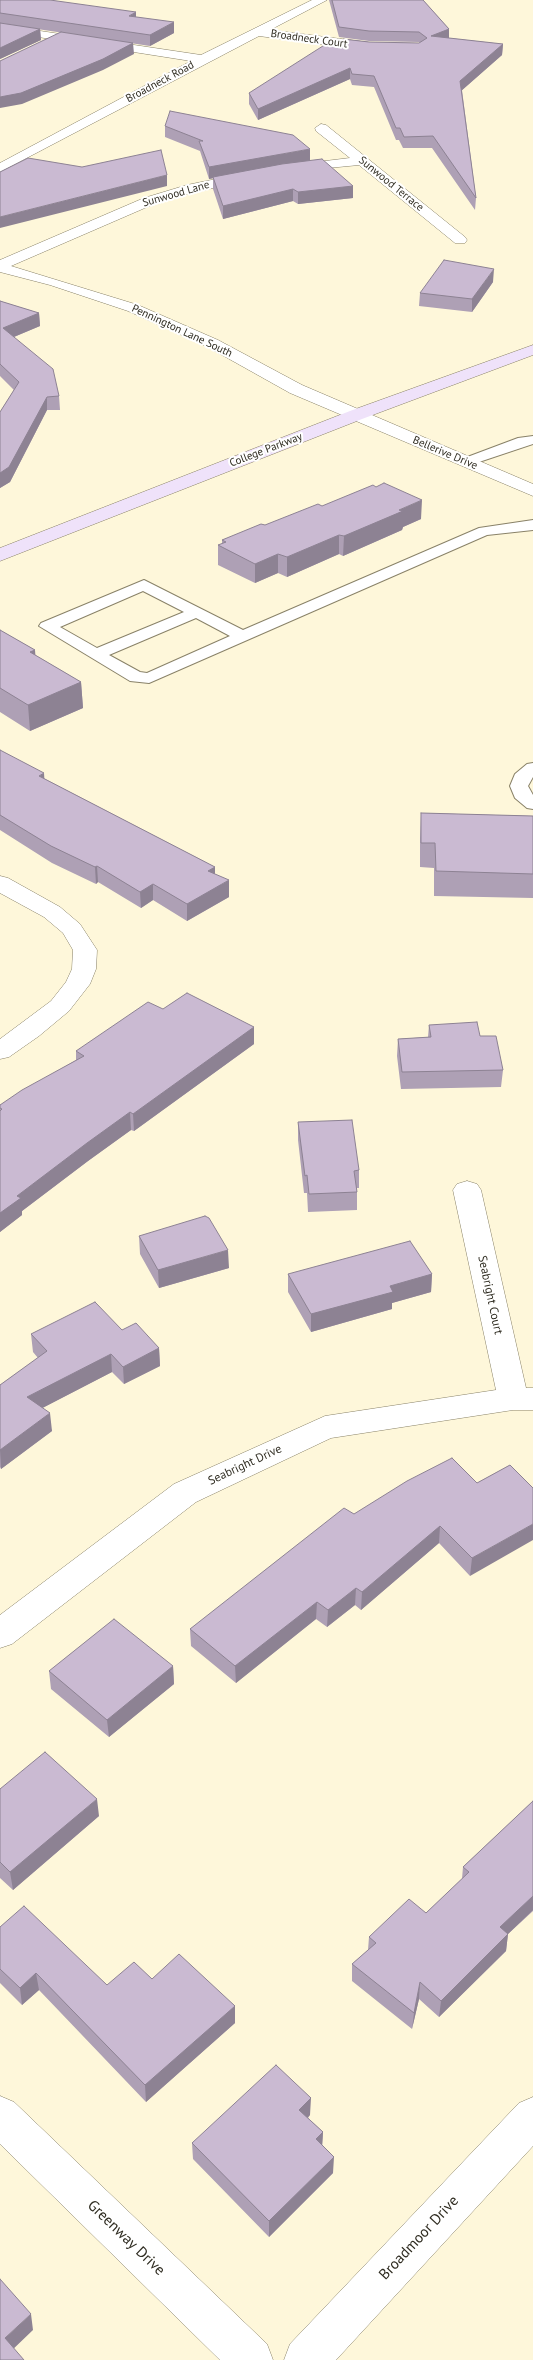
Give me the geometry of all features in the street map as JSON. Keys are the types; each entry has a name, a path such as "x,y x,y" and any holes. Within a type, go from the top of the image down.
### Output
{"main road":[{"name":"College Parkway","path":"0,555 356,415 533,350"}],"street":[{"name":"Broadneck Road","path":"0,168 203,59 322,0"},
{"path":"0,28 203,59"},
{"name":"Broadneck Court","path":"258,32 369,47 394,48"},
{"path":"43,45 60,37"},
{"name":"Sunwood Terrace","path":"321,128 460,240"},
{"path":"282,170 362,161"},
{"name":"Sunwood Lane","path":"0,266 149,201 187,189 265,173"},
{"name":"Pennington Lane South","path":"0,266 133,308 212,343 296,389 356,415"},
{"name":"Bellerive Drive","path":"356,415 533,491"},
{"path":"0,882 52,912 72,929 85,950 84,969 78,984 60,1006 30,1031 0,1051"},
{"name":"Seabright Court","path":"467,1190 523,1399"},
{"name":"Seabright Drive","path":"0,1634 185,1493 325,1427 523,1399"},
{"name":"Greenway Drive","path":"0,2116 251,2360"},
{"name":"Broadmoor Drive","path":"306,2360 533,2117"}],"lane":[{"path":"468,462 523,441 533,440"},
{"path":"243,636 144,585 47,626 136,677 149,678 484,531 533,525"},
{"path":"97,654 197,612"},
{"path":"533,768 521,778 519,786 521,794 533,804"}],"building":[{"path":"0,0 50,0 136,12 129,16 174,22 150,35 0,13"},
{"path":"332,0 423,0 449,29 431,36 503,44 460,81 476,198 433,136 404,137 400,128 396,128 374,76 352,74 350,68 258,109 249,93 326,44 345,47 343,39 369,42 419,43 427,38 419,32 369,31 339,27"},
{"path":"0,23 40,29 0,48"},
{"path":"61,32 133,43 103,59 21,93 0,97 0,61"},
{"path":"170,111 293,135 310,149 209,167 199,141 203,141 165,126"},
{"path":"161,150 167,175 0,217 0,172 28,158 82,167"},
{"path":"322,159 353,186 298,192 293,189 223,206 213,177 282,164"},
{"path":"444,260 494,269 472,299 420,293"},
{"path":"0,301 39,313 3,328 53,369 59,396 47,397 9,467 0,473 0,412 19,382 0,364"},
{"path":"384,483 422,500 399,510 403,511 344,536 339,535 287,557 278,554 255,564 218,545 226,542 222,540 261,524 265,525 318,504 322,506 373,485 376,487"},
{"path":"0,630 35,650 30,652 81,682 28,705 0,688"},
{"path":"0,750 44,773 39,776 215,867 208,871 229,880 187,904 153,884 140,892 97,866 95,867 51,846 0,815"},
{"path":"421,813 533,816 533,874 436,871 435,843 421,843"},
{"path":"187,993 254,1027 133,1114 130,1112 87,1143 17,1196 21,1198 0,1213 0,1111 2,1109 0,1105 22,1090 84,1056 76,1051 148,1002 163,1009"},
{"path":"477,1022 480,1036 496,1036 503,1070 402,1072 398,1039 431,1037 429,1025"},
{"path":"352,1120 359,1170 354,1171 357,1192 309,1194 298,1122"},
{"path":"205,1216 209,1218 228,1250 158,1270 139,1236"},
{"path":"410,1241 432,1274 390,1286 393,1292 311,1314 288,1274"},
{"path":"95,1302 122,1330 136,1323 159,1348 123,1367 111,1354 27,1397 50,1413 0,1450 0,1385 47,1351 31,1334"},
{"path":"452,1458 477,1483 510,1465 533,1488 533,1524 472,1558 440,1526 362,1592 356,1588 328,1610 317,1602 235,1666 190,1629 344,1508 354,1514 407,1481"},
{"path":"114,1619 173,1666 107,1720 49,1671"},
{"path":"45,1752 97,1799 10,1872 0,1862 0,1789"},
{"path":"533,1801 533,1896 500,1927 508,1934 441,2001 420,1982 414,2013 352,1964 376,1943 369,1937 409,1899 426,1913 469,1872 463,1867"},
{"path":"24,1906 107,1985 134,1962 152,1979 179,1954 235,2006 145,2085 36,1973 20,1988 0,1969 0,1927"},
{"path":"276,2065 311,2098 299,2110 323,2132 316,2139 334,2157 269,2221 192,2143"},
{"path":"0,2279 31,2314 5,2338 24,2360 0,2360"}]}
